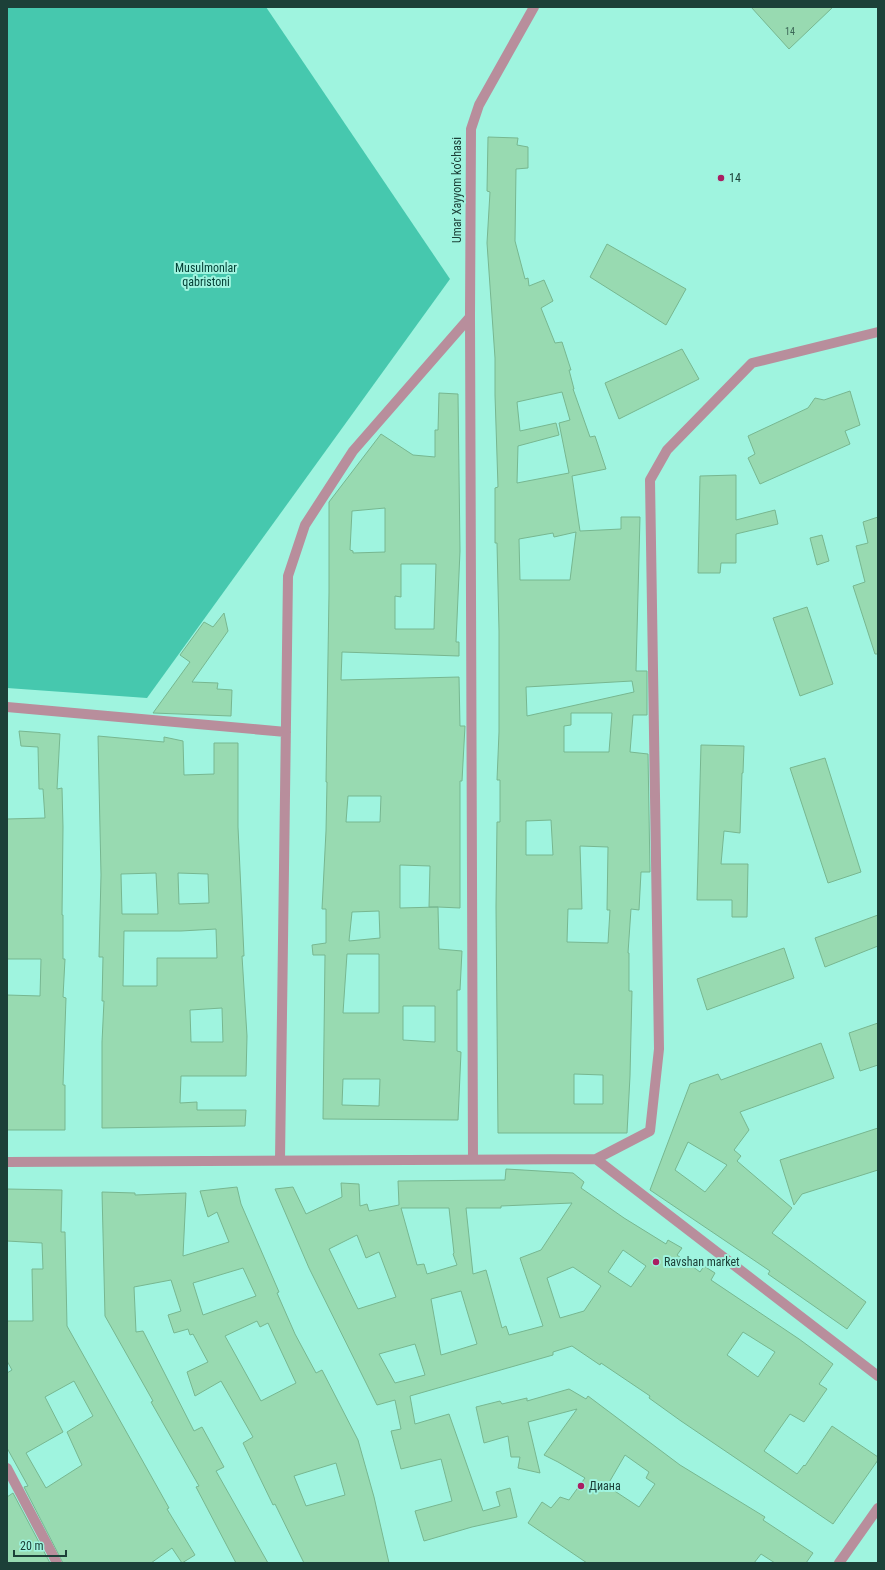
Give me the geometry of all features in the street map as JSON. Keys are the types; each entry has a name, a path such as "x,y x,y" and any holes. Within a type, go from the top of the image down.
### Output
{"street":[{"name":"Umar Xayyom ko‘chasi","path":"473,1159 470,317 471,129 479,105 534,7"},
{"path":"280,1160 288,576 305,525 352,451 470,317"},
{"path":"7,1162 596,1159 650,1131 659,1049 650,480 667,450 752,363 878,332"},
{"path":"7,707 286,732"},
{"path":"596,1159 878,1376"},
{"path":"7,1468 57,1563"},
{"path":"839,1563 878,1508"}],"green space":[{"name":"Musulmonlar qabristoni","path":"7,7 266,7 450,279 147,698 7,688"}],"building":[{"path":"751,7 833,7 789,49"},
{"path":"488,137 518,138 517,145 528,147 528,168 516,169 515,241 525,279 528,278 529,286 544,280 553,301 541,308 555,343 562,342 571,370 569,370 573,389 590,437 595,436 606,469 572,476 580,531 621,529 621,517 640,517 636,671 647,671 647,715 633,715 630,752 648,754 650,872 641,872 639,910 631,909 628,953 629,991 632,991 627,1133 498,1133 496,907 497,822 500,822 500,780 497,780 499,732 499,631 497,543 495,543 495,488 498,487 495,358 487,243 490,192 487,191","holes":["562,392 570,420 559,423 569,473 517,483 518,446 559,435 556,423 520,431 517,402","576,532 570,580 520,580 519,539 553,533 554,537","632,681 634,692 527,716 526,687","571,713 612,713 609,752 564,752 564,726 571,725","551,820 553,855 526,855 526,821","580,846 608,847 607,910 610,910 608,943 567,942 568,909 582,909","574,1074 603,1075 603,1104 574,1104"]},
{"path":"607,244 686,289 666,325 590,277"},
{"path":"682,349 699,379 619,419 605,383"},
{"path":"850,391 860,425 845,431 850,444 760,484 748,458 755,454 748,436 808,408 815,398 824,400"},
{"path":"439,393 458,394 460,551 456,642 459,642 459,656 342,652 341,680 459,677 460,726 465,726 462,781 460,781 460,908 438,907 439,949 462,951 460,990 457,990 457,1051 461,1052 458,1120 323,1119 325,955 313,955 312,945 326,943 326,909 322,909 327,782 329,502 381,434 413,455 435,457 435,430 438,430","holes":["385,508 385,552 353,553 353,551 350,550 352,511","401,564 436,564 434,629 395,629 395,596 401,597","348,796 381,796 380,822 346,822","400,865 430,866 429,907 438,907 400,908","379,911 380,938 349,941 352,912","347,954 379,954 379,1013 343,1013","403,1006 435,1006 435,1042 403,1040","343,1079 380,1079 379,1106 342,1105"]},
{"path":"736,475 736,520 775,510 778,524 736,534 736,563 721,563 720,573 698,573 700,476"},
{"path":"878,517 878,654 875,654 853,586 865,582 856,546 868,543 863,522"},
{"path":"822,535 829,561 817,565 810,538"},
{"path":"807,607 833,684 800,696 773,618"},
{"path":"224,613 228,631 192,682 218,683 217,689 232,690 231,716 153,713 190,662 180,655 204,622 213,627"},
{"path":"19,731 60,734 57,789 62,788 63,827 62,915 63,959 65,959 63,997 66,998 63,1085 65,1085 65,1130 7,1130 7,995 40,996 41,959 7,959 7,819 45,818 43,789 39,789 38,747 21,746"},
{"path":"98,736 164,742 164,737 183,741 184,775 214,774 214,743 238,743 238,827 244,956 242,956 247,1036 246,1076 181,1076 180,1103 197,1102 197,1110 246,1110 245,1126 102,1128 102,1042 104,1001 102,1001 103,957 99,957 101,875","holes":["156,873 158,914 122,914 121,874","178,873 208,874 209,903 179,904","216,929 217,958 157,958 157,986 123,986 124,931 181,931","222,1008 223,1042 191,1042 190,1010"]},
{"path":"701,745 744,746 740,833 724,831 721,864 748,864 747,917 732,917 732,900 697,900"},
{"path":"825,758 861,872 828,883 790,768"},
{"path":"878,915 878,946 825,967 815,938"},
{"path":"784,948 794,978 707,1010 697,979"},
{"path":"878,1023 878,1065 860,1071 849,1033"},
{"path":"821,1043 834,1078 740,1112 749,1130 734,1150 741,1156 737,1161 792,1208 772,1233 866,1302 847,1329 768,1274 770,1271 650,1190 690,1084 718,1074 721,1080","holes":["688,1142 727,1165 705,1192 675,1170"]},
{"path":"878,1128 878,1170 802,1194 794,1205 780,1160"},
{"path":"506,1169 573,1173 584,1182 581,1188 624,1218 666,1244 668,1240 682,1248 677,1255 700,1272 704,1266 715,1273 711,1280 799,1339 833,1364 819,1384 827,1389 804,1422 790,1414 764,1451 797,1474 804,1465 805,1466 832,1426 878,1457 878,1460 833,1524 681,1421 649,1398 650,1396 601,1363 600,1365 572,1346 553,1352 553,1355 410,1396 415,1424 449,1414 483,1511 500,1506 496,1492 510,1488 517,1517 472,1527 424,1541 415,1511 452,1501 441,1459 401,1469 391,1431 401,1429 395,1400 377,1405 309,1268 275,1189 293,1187 306,1214 342,1197 341,1183 359,1184 360,1206 367,1204 369,1211 399,1205 398,1181 505,1180","holes":["572,1203 541,1250 520,1258 543,1326 509,1335 506,1326 502,1328 486,1270 473,1274 466,1208 501,1208 501,1206","401,1208 449,1208 453,1254 457,1265 427,1274 424,1264 417,1265","357,1235 366,1258 379,1252 396,1297 358,1309 329,1249","623,1250 646,1266 631,1287 608,1272","573,1267 601,1286 584,1311 560,1318 547,1278","461,1291 477,1344 441,1355 431,1299","743,1332 775,1352 758,1377 727,1355","415,1344 425,1375 395,1383 379,1354"]},
{"path":"237,1187 241,1204 279,1292 277,1293 295,1334 316,1373 322,1370 358,1440 374,1497 389,1563 304,1563 275,1504 273,1505 243,1443 253,1437 221,1381 195,1396 187,1372 208,1362 193,1334 190,1335 188,1329 174,1333 168,1315 181,1311 171,1280 134,1287 136,1332 143,1331 194,1431 202,1427 224,1467 216,1471 268,1563 236,1563 196,1487 199,1486 151,1402 153,1401 105,1316 102,1192 135,1193 135,1195 186,1193 183,1256 229,1242 217,1212 208,1217 200,1191","holes":["243,1268 256,1296 203,1315 193,1283","257,1321 260,1327 268,1323 296,1383 261,1401 225,1336","336,1463 345,1495 306,1506 294,1476"]},
{"path":"7,1189 62,1190 61,1232 65,1232 67,1326 169,1508 167,1509 195,1555 182,1563 172,1548 151,1563 63,1563 24,1487 28,1486 7,1448 7,1373 12,1370 7,1361 7,1321 33,1321 32,1269 43,1269 42,1243 7,1241","holes":["74,1381 93,1416 67,1432 82,1465 46,1488 26,1453 63,1432 45,1397"]},
{"path":"569,1389 586,1399 588,1396 680,1465 765,1517 763,1520 813,1553 806,1563 775,1563 761,1554 754,1563 587,1563 528,1523 542,1502 551,1508 560,1497 569,1500 585,1478 544,1455 577,1409 528,1422 540,1473 518,1468 520,1457 511,1457 508,1436 484,1443 476,1407 500,1401 502,1404 527,1398 527,1401","holes":["625,1455 649,1472 646,1478 655,1484 639,1507 607,1486"]},
{"path":"13,1493 50,1563 7,1563 7,1497"}],"place":[{"name":"14","path":"721,178"},
{"name":"Ravshan market","path":"656,1262"},
{"name":"Диана","path":"581,1486"}]}
